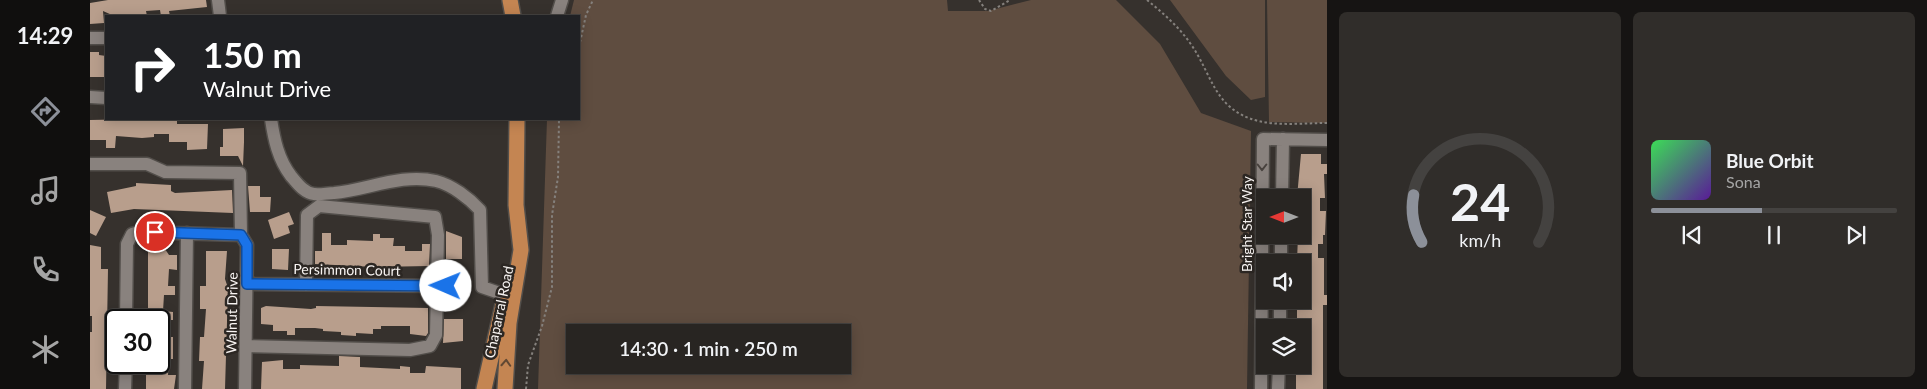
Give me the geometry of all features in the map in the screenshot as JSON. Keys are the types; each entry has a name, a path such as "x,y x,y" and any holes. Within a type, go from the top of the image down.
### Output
{"main road":[{"path":"510,0 513,15"},
{"name":"Chaparral Road","path":"484,389 521,250 516,205 517,120"},
{"name":"Chaparral Road","path":"505,389 510,296"}],"street":[{"path":"218,0 220,15"},
{"path":"557,15 562,0"},
{"path":"90,38 105,38"},
{"path":"90,97 105,98"},
{"path":"271,120 274,140 285,168 299,186 314,194 350,192 397,180 421,179 437,181 468,197 480,210 482,288 510,296"},
{"name":"Bright Star Way","path":"1261,389 1263,139 1284,139"},
{"path":"1282,189 1284,139 1327,140"},
{"name":"Walnut Drive","path":"90,164 147,164 165,172 240,173 242,236 247,245 245,389"},
{"path":"246,346 410,350 430,346 436,335 442,286 435,217 320,206 307,215 306,285"},
{"path":"126,309 127,244 132,234 139,232 242,236"},
{"path":"184,389 187,233"},
{"name":"Persimmon Court","path":"247,284 442,286"},
{"path":"125,389 126,374"},
{"path":"1278,389 1279,374"}],"path":[{"path":"580,42 586,15 593,0"},
{"path":"979,0 985,9 991,12 1010,0"},
{"path":"1147,0 1185,37 1195,51 1215,92 1232,108 1256,120 1268,123 1327,123"},
{"path":"526,389 528,366 542,326 552,287 552,227 558,177 559,120"}],"shaded area":[{"path":"574,0 947,0 948,11 988,11 1031,0 1116,0 1160,44 1201,113 1251,131 1247,389 538,389 547,120 580,120 580,15 570,15"},
{"path":"1170,0 1265,0 1265,97 1251,100 1226,76"},
{"path":"1267,0 1327,0 1327,123 1269,122"}],"building":[{"path":"108,0 206,0 207,7 169,11 170,15 161,15 160,10 146,11 147,15 112,15 103,11 104,23 90,24 90,3"},
{"path":"90,52 99,52 99,55 105,56 105,77 90,77"},
{"path":"90,120 177,120 177,124 208,124 207,149 187,150 187,142 169,142 169,134 154,134 154,137 142,138 116,136 115,148 106,148 106,140 90,140"},
{"path":"244,128 243,166 238,156 220,156 220,147 223,147 223,129"},
{"path":"1301,154 1321,154 1321,164 1327,164 1327,174 1324,174 1325,198 1320,198 1320,211 1326,211 1325,235 1323,235 1323,244 1318,244 1318,258 1324,258 1324,295 1327,295 1327,305 1323,305 1323,389 1296,389 1296,374 1311,374 1311,319 1297,319 1297,309 1311,309 1311,254 1297,254 1298,244 1311,244 1311,189 1298,189"},
{"path":"136,183 171,185 171,191 175,193 232,190 233,213 134,209 111,213 107,192 136,186"},
{"path":"248,186 260,186 260,197 271,197 270,212 250,212"},
{"path":"90,210 106,217 96,236 90,233"},
{"path":"289,212 294,224 288,226 290,233 274,239 268,220"},
{"path":"446,231 462,237 462,259 446,259"},
{"path":"322,233 331,233 331,245 347,245 347,240 373,241 373,234 380,234 380,238 394,238 393,246 405,246 405,251 422,251 422,244 430,244 429,266 375,267 315,264 315,251 322,251"},
{"path":"90,245 101,247 101,269 108,269 107,309 105,309 106,389 90,389 90,332 92,332 92,316 90,316"},
{"path":"148,248 165,249 169,255 177,255 177,270 169,269 168,286 175,286 175,295 164,295 163,309 148,309"},
{"path":"272,249 289,249 288,270 272,269"},
{"path":"206,251 227,251 225,279 228,288 225,389 202,389 204,361 199,361 200,337 204,337 206,309 200,309 200,286 206,286"},
{"path":"266,306 311,309 316,308 316,306 428,308 428,333 426,336 410,334 410,326 381,326 381,329 373,329 373,334 356,333 356,336 341,335 341,332 323,331 323,329 315,328 295,328 295,335 287,335 287,331 273,331 273,325 261,324 261,308"},
{"path":"170,312 173,312 173,320 170,320"},
{"path":"444,319 463,319 463,341 443,343"},
{"path":"170,337 173,337 173,359 170,359"},
{"path":"339,356 360,357 360,367 400,369 400,366 410,367 410,373 425,373 426,366 461,368 461,389 261,389 262,362 283,360 283,369 300,369 300,365 339,366"},
{"path":"146,374 176,375 174,389 146,389"}],"route":[{"path":"155,232 236,233 241,235 247,245 247,284 446,286"}]}
